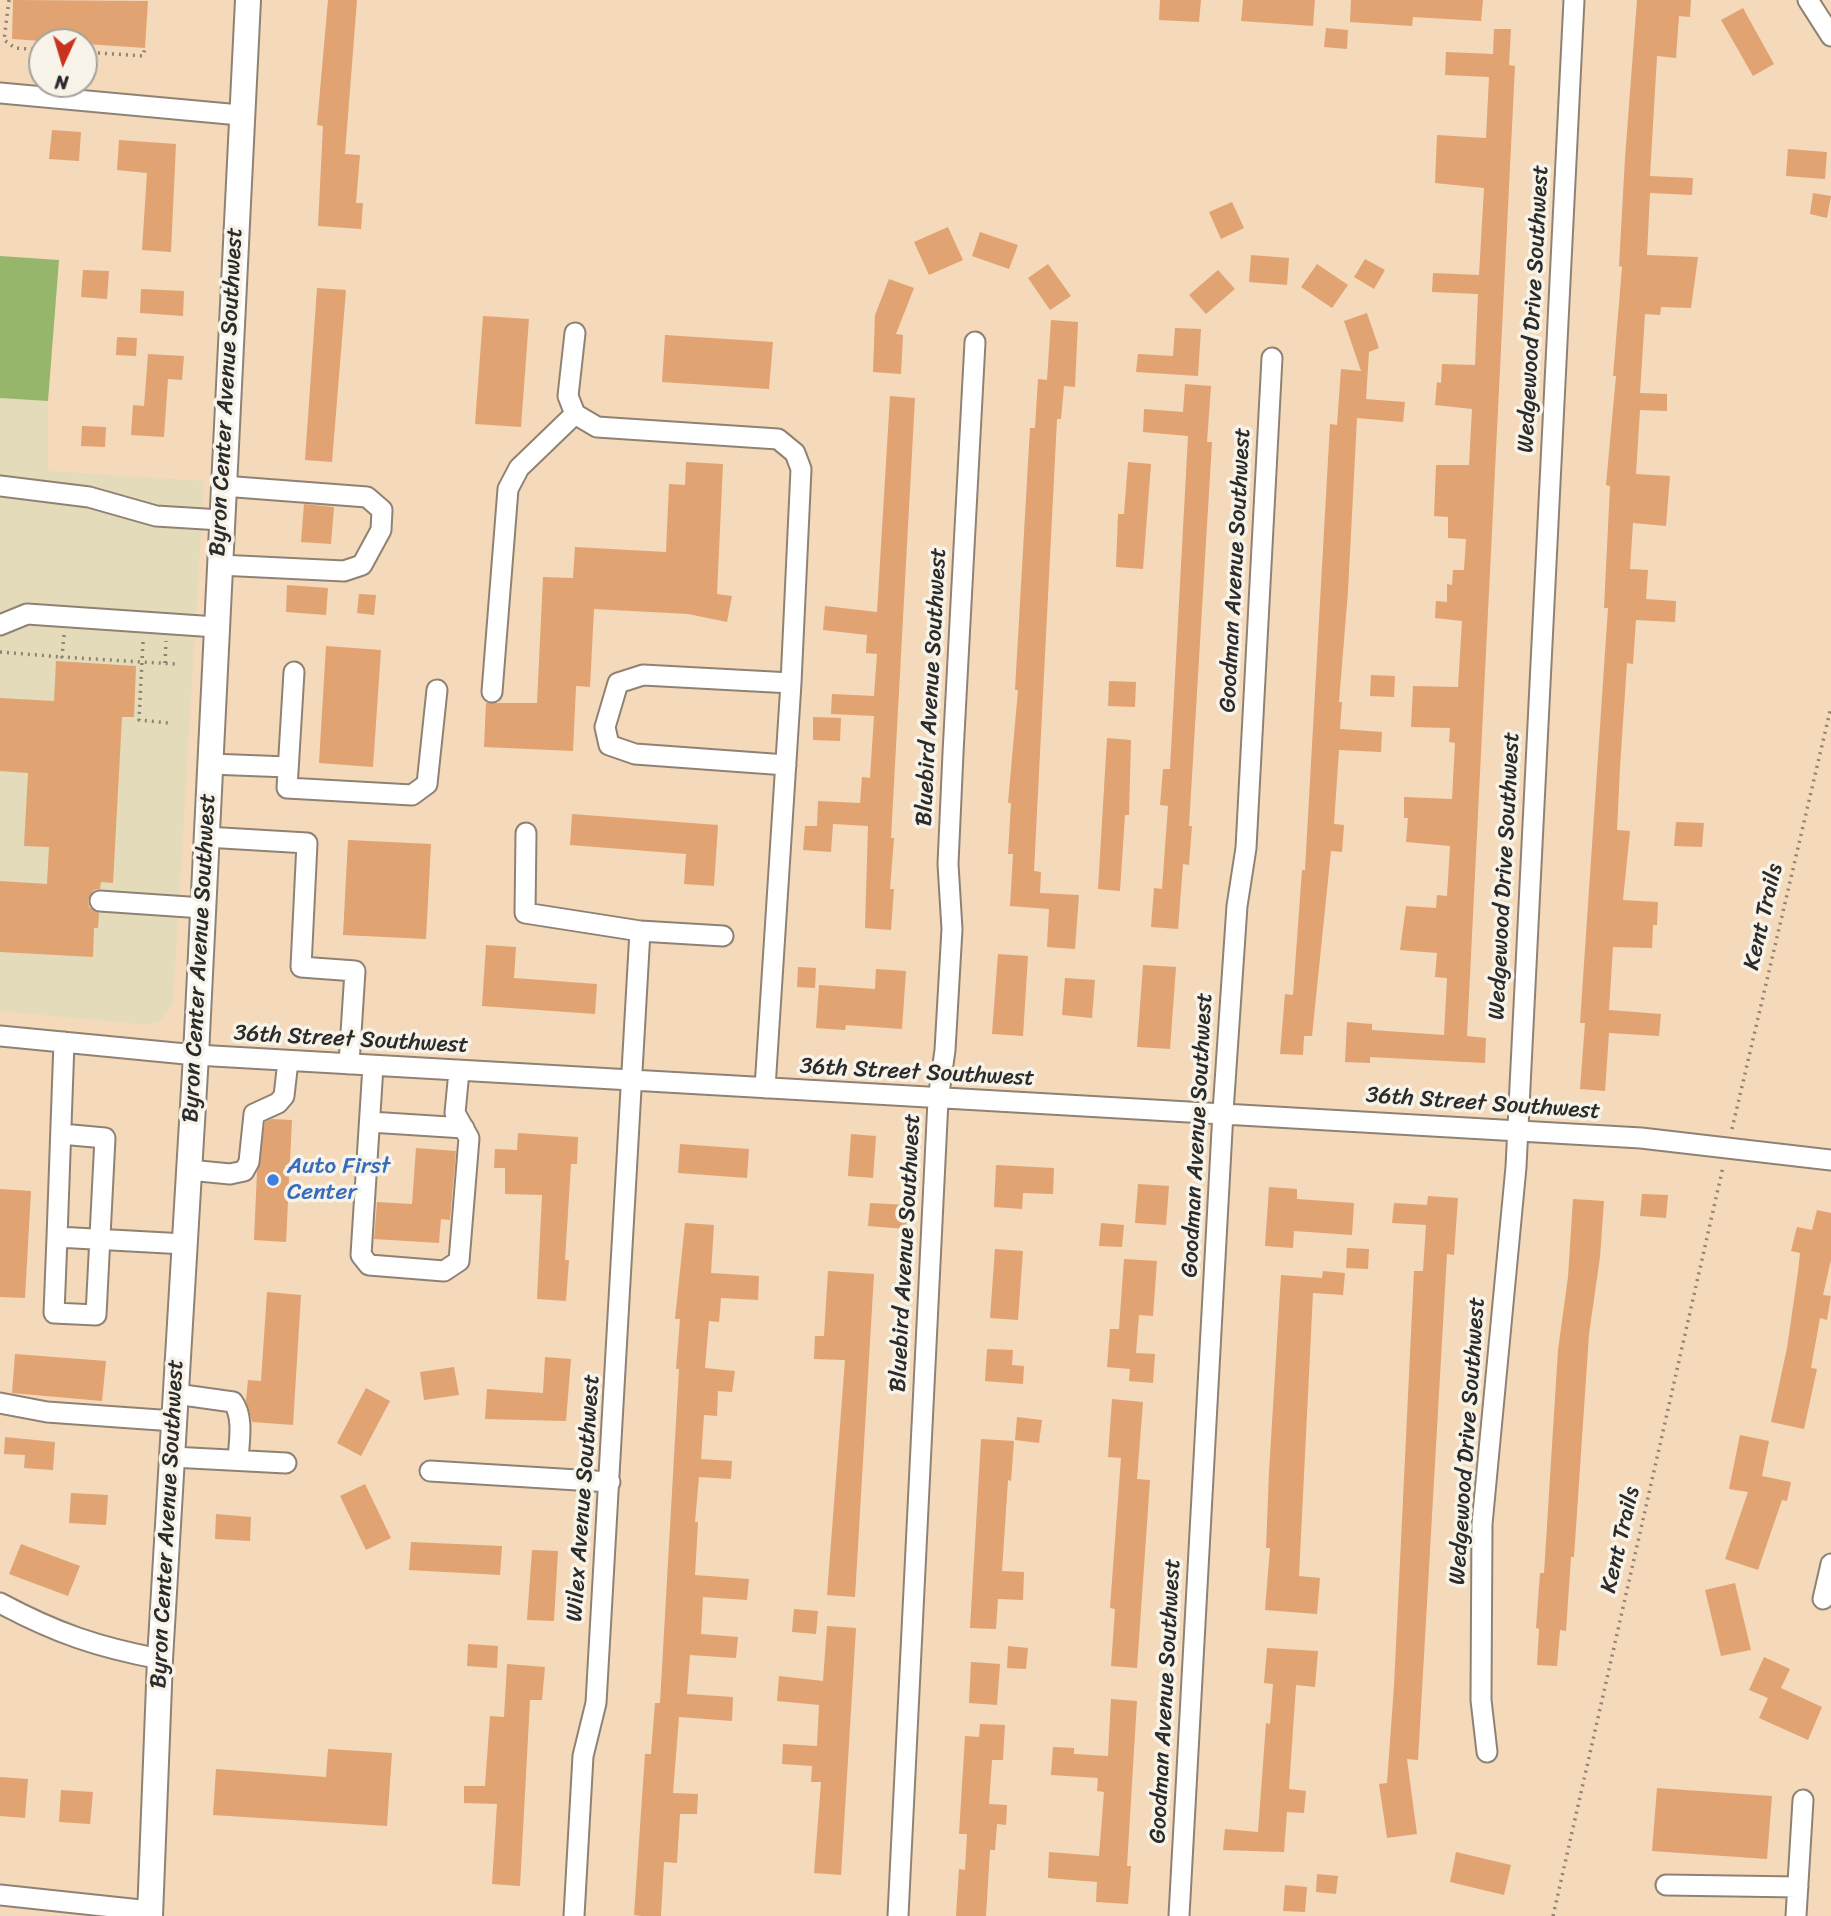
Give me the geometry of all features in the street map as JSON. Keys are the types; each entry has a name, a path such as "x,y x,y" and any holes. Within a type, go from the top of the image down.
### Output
{"main road":[{"name":"Byron Center Avenue Southwest","path":"150,1914 160,1659 196,1055 240,116 248,0"}],"street":[{"name":"Wedgewood Drive Southwest","path":"1488,1752 1480,1700 1482,1524 1516,1167 1574,0"},
{"path":"1808,0 1831,36"},
{"path":"0,93 240,116"},
{"path":"575,333 568,396 575,414 597,427 778,439 795,453 801,469 791,683 765,1088"},
{"name":"Bluebird Avenue Southwest","path":"898,1916 938,1100 945,1050 951,929 948,864 975,342"},
{"name":"Goodman Avenue Southwest","path":"1178,1916 1223,1112 1237,906 1246,848 1272,358"},
{"path":"492,692 508,489 519,468 575,414"},
{"path":"0,486 89,498 156,516 221,520"},
{"path":"219,565 344,571 362,565 381,530 382,510 368,497 223,486"},
{"path":"0,625 27,614 216,627"},
{"path":"294,672 287,788 412,795 427,784 437,690"},
{"path":"786,765 635,754 610,745 605,727 618,683 643,675 791,683"},
{"path":"210,764 288,767"},
{"path":"526,833 524,913 640,931 723,936"},
{"path":"206,837 307,843 301,967 355,971 349,1064"},
{"path":"100,901 203,908"},
{"name":"Wilex Avenue Southwest","path":"574,1916 578,1804 583,1756 596,1703 640,931"},
{"name":"36th Street Southwest","path":"0,1035 196,1055 288,1061 938,1100 1223,1112 1641,1138 1831,1160"},
{"path":"61,1134 105,1138 96,1315 54,1313 64,1042"},
{"path":"189,1170 230,1174 244,1171 249,1162 254,1114 278,1103 284,1096 288,1061"},
{"path":"373,1066 361,1255 364,1262 444,1271 459,1261 469,1138 455,1113 458,1071"},
{"path":"369,1122 464,1128"},
{"path":"57,1237 185,1244"},
{"path":"176,1394 233,1402 237,1408 239,1422 238,1460"},
{"path":"0,1402 47,1412 174,1421"},
{"path":"172,1457 286,1463"},
{"path":"430,1471 610,1482"},
{"path":"1823,1599 1831,1564"},
{"path":"0,1603 45,1628 78,1640 160,1659"},
{"path":"1796,1916 1803,1800"},
{"path":"1666,1885 1798,1887"},
{"path":"0,1895 150,1914"}],"path":[{"path":"9,0 4,40 15,48 28,49"},
{"path":"98,53 143,56 145,48"},
{"path":"58,633 64,632 62,657"},
{"path":"0,652 175,664"},
{"path":"142,662 139,720 169,723"},
{"name":"Kent Trails","path":"1731,1136 1831,707"},
{"name":"Kent Trails","path":"1553,1916 1722,1171"}],"shaded area":[{"path":"0,398 48,401 48,471 204,481 173,1001 160,1021 148,1025 0,1011"}],"green space":[{"path":"0,256 59,260 48,401 0,398"}],"building":[{"path":"13,0 148,1 145,48 98,45 98,28 28,28 28,40 12,39"},
{"path":"328,0 357,0 345,154 360,155 356,203 363,203 361,229 318,226 323,126 317,125"},
{"path":"1160,0 1201,0 1199,22 1159,20"},
{"path":"1243,0 1315,0 1313,26 1241,21"},
{"path":"1351,0 1483,0 1481,21 1413,17 1412,26 1350,22"},
{"path":"1637,0 1691,0 1690,17 1679,16 1676,58 1657,56 1650,176 1693,178 1692,195 1650,193 1647,255 1698,257 1691,308 1661,307 1660,315 1645,314 1640,393 1667,394 1667,411 1640,410 1636,474 1670,476 1666,526 1633,523 1630,569 1648,570 1646,599 1676,601 1675,622 1636,620 1633,664 1627,663 1620,767 1617,830 1630,831 1623,900 1658,902 1657,925 1653,925 1652,948 1613,947 1609,1010 1661,1014 1659,1036 1609,1033 1605,1091 1580,1089 1585,1023 1580,1023 1608,608 1604,608 1610,486 1606,485 1616,376 1613,376 1622,267 1619,266 1625,158"},
{"path":"1743,8 1774,64 1753,76 1721,20"},
{"path":"1326,28 1348,30 1347,49 1324,47"},
{"path":"1494,29 1511,29 1509,65 1515,66 1467,1036 1486,1038 1485,1063 1370,1057 1370,1063 1345,1062 1347,1022 1372,1024 1372,1030 1444,1035 1447,978 1435,977 1437,953 1400,950 1406,906 1436,908 1437,895 1447,896 1450,846 1406,842 1408,818 1404,818 1404,797 1452,799 1455,743 1449,742 1450,728 1411,727 1413,686 1458,687 1462,621 1435,618 1436,601 1447,602 1447,584 1452,585 1453,570 1464,570 1466,539 1448,538 1448,517 1434,516 1436,465 1469,465 1472,409 1435,405 1437,382 1441,383 1442,364 1475,365 1478,294 1432,292 1433,273 1479,275 1484,188 1435,183 1437,135 1486,138 1489,77 1445,75 1446,52 1493,54"},
{"path":"52,130 81,132 79,161 49,159"},
{"path":"119,140 176,144 171,252 142,250 147,173 117,170"},
{"path":"1788,149 1827,152 1825,179 1786,176"},
{"path":"1813,193 1831,196 1827,218 1810,214"},
{"path":"1232,202 1244,228 1221,239 1209,212"},
{"path":"948,227 963,260 929,275 914,242"},
{"path":"980,232 1018,245 1009,269 972,256"},
{"path":"1251,255 1289,258 1287,285 1249,282"},
{"path":"1365,259 1385,270 1374,289 1354,277"},
{"path":"1048,264 1071,296 1050,310 1028,278"},
{"path":"1317,264 1348,285 1332,308 1301,287"},
{"path":"83,270 109,271 107,299 81,297"},
{"path":"1218,270 1235,289 1206,314 1189,295"},
{"path":"889,279 914,288 896,334 903,335 901,374 873,372 875,315"},
{"path":"317,288 346,290 332,462 305,460"},
{"path":"141,289 184,291 183,316 140,313"},
{"path":"1367,313 1379,348 1369,352 1366,399 1405,402 1403,422 1357,418 1339,702 1342,702 1340,729 1382,732 1381,752 1339,750 1334,824 1344,825 1342,852 1331,851 1312,1036 1304,1036 1303,1055 1280,1054 1285,994 1293,995 1302,870 1305,870 1330,424 1337,425 1341,369 1361,371 1344,321"},
{"path":"483,316 529,319 521,427 475,424"},
{"path":"1051,320 1078,322 1075,387 1064,386 1061,419 1057,419 1034,871 1041,872 1040,893 1079,895 1075,949 1047,947 1049,909 1010,906 1013,854 1008,854 1011,803 1008,803 1018,690 1015,690 1030,428 1035,428 1038,379 1047,380"},
{"path":"1175,328 1201,329 1198,376 1136,372 1138,354 1173,356"},
{"path":"665,335 773,342 769,389 662,382"},
{"path":"117,337 137,338 136,356 116,355"},
{"path":"148,354 184,356 182,380 168,379 164,437 131,435 133,405 144,406"},
{"path":"1185,384 1211,386 1207,442 1212,442 1189,826 1192,826 1189,865 1183,864 1178,929 1151,927 1154,888 1162,889 1168,806 1160,805 1163,769 1170,769 1188,436 1143,432 1144,409 1183,412"},
{"path":"890,396 915,398 891,838 894,838 890,889 894,889 891,930 865,928 868,826 833,824 831,852 803,850 805,826 817,826 818,801 860,803 862,777 870,778 874,716 831,714 832,694 874,696 877,654 866,653 867,635 823,630 825,606 877,612"},
{"path":"82,426 106,427 105,447 81,446"},
{"path":"686,462 723,464 717,594 732,596 727,622 688,614 594,609 590,687 576,686 573,751 484,747 486,703 537,703 543,577 573,578 575,547 666,552 669,484 685,485"},
{"path":"1128,462 1151,464 1143,569 1116,567 1118,514 1124,514"},
{"path":"304,504 334,507 331,544 301,542"},
{"path":"287,585 328,588 326,615 286,612"},
{"path":"359,594 376,595 374,615 357,613"},
{"path":"326,646 381,650 373,767 319,763"},
{"path":"56,661 136,666 134,717 122,717 113,883 101,882 100,889 94,890 88,900 89,907 99,913 98,928 94,928 93,957 0,952 0,881 47,884 49,847 24,846 28,773 0,771 0,698 54,701"},
{"path":"1371,675 1395,676 1394,697 1370,696"},
{"path":"1109,681 1136,682 1135,707 1108,706"},
{"path":"813,717 841,718 840,741 813,740"},
{"path":"1107,738 1131,740 1129,815 1125,815 1120,891 1098,889"},
{"path":"572,814 718,825 714,886 684,884 686,854 570,845"},
{"path":"1676,822 1704,823 1702,847 1674,846"},
{"path":"348,840 431,844 426,939 343,935"},
{"path":"486,945 516,947 514,978 597,984 595,1014 482,1006"},
{"path":"998,954 1028,956 1023,1036 992,1034"},
{"path":"1143,965 1176,967 1170,1049 1137,1047"},
{"path":"798,967 816,968 815,988 797,987"},
{"path":"876,969 906,971 902,1029 846,1025 845,1030 816,1028 819,985 875,989"},
{"path":"1065,978 1095,980 1092,1018 1062,1015"},
{"name":"Auto First Center","path":"272,1119 292,1120 286,1242 254,1240 257,1172 265,1122"},
{"path":"518,1133 578,1137 577,1164 571,1164 565,1260 569,1260 566,1301 537,1299 542,1195 505,1194 505,1168 494,1168 495,1149 517,1150"},
{"path":"851,1134 876,1136 873,1178 848,1176"},
{"path":"680,1144 749,1149 747,1178 678,1173"},
{"path":"416,1148 456,1151 450,1220 441,1219 439,1243 374,1239 377,1202 412,1204"},
{"path":"996,1165 1054,1168 1053,1194 1023,1193 1022,1209 994,1207"},
{"path":"1138,1184 1169,1186 1166,1225 1135,1223"},
{"path":"1269,1187 1297,1189 1297,1199 1354,1203 1352,1235 1294,1231 1293,1248 1265,1246"},
{"path":"0,1189 31,1191 25,1298 0,1297"},
{"path":"1642,1194 1668,1195 1666,1218 1640,1216"},
{"path":"1428,1196 1458,1198 1454,1255 1447,1254 1418,1760 1407,1759 1417,1834 1387,1838 1379,1784 1387,1783 1394,1686 1414,1271 1423,1271 1426,1225 1392,1223 1394,1203 1427,1205"},
{"path":"1573,1199 1604,1201 1600,1257 1589,1334 1574,1557 1571,1557 1566,1631 1560,1630 1557,1666 1537,1665 1539,1629 1536,1628 1540,1573 1544,1573 1558,1350 1568,1277"},
{"path":"870,1203 908,1205 906,1229 868,1226"},
{"path":"1817,1210 1831,1213 1831,1260 1823,1295 1831,1296 1827,1320 1820,1318 1811,1368 1817,1369 1804,1429 1771,1422 1787,1348 1798,1272 1800,1253 1791,1251 1797,1227 1812,1230"},
{"path":"685,1223 714,1225 711,1273 759,1276 758,1300 721,1298 719,1322 709,1321 705,1368 735,1371 732,1392 718,1391 717,1416 704,1415 701,1459 732,1461 731,1479 699,1477 695,1522 698,1522 695,1575 749,1579 747,1600 703,1597 701,1634 738,1637 736,1658 690,1655 687,1694 733,1697 732,1721 679,1717 673,1793 698,1794 697,1814 680,1814 677,1863 664,1862 661,1916 642,1916 634,1915 645,1754 651,1754 655,1703 660,1703 679,1369 676,1369 680,1319 675,1319"},
{"path":"1101,1223 1124,1225 1122,1247 1099,1246"},
{"path":"1347,1248 1369,1249 1368,1269 1346,1268"},
{"path":"995,1249 1023,1251 1018,1320 990,1318"},
{"path":"1124,1259 1157,1261 1153,1316 1139,1315 1136,1353 1155,1354 1153,1383 1129,1381 1130,1369 1107,1367 1110,1329 1119,1329"},
{"path":"828,1271 874,1274 855,1597 827,1595 845,1360 814,1359 815,1336 824,1336"},
{"path":"1323,1271 1345,1273 1343,1295 1313,1293 1299,1576 1320,1578 1317,1614 1265,1610 1270,1548 1266,1548 1269,1472 1281,1275 1322,1278"},
{"path":"267,1292 301,1295 293,1425 252,1422 246,1400 248,1380 261,1381"},
{"path":"987,1349 1013,1350 1012,1365 1024,1366 1023,1384 985,1381"},
{"path":"15,1354 106,1361 102,1401 12,1393"},
{"path":"545,1357 571,1359 566,1421 485,1419 487,1389 543,1393"},
{"path":"454,1367 459,1395 424,1400 420,1372"},
{"path":"366,1388 390,1401 361,1456 337,1443"},
{"path":"1112,1399 1143,1402 1137,1479 1150,1480 1137,1668 1111,1666 1115,1609 1110,1608 1121,1458 1108,1457"},
{"path":"1017,1417 1042,1420 1039,1443 1015,1440"},
{"path":"1740,1435 1769,1441 1762,1476 1791,1482 1787,1501 1782,1500 1758,1570 1725,1559 1748,1492 1729,1489"},
{"path":"5,1437 55,1442 53,1470 24,1468 25,1455 4,1454"},
{"path":"981,1439 1014,1441 1011,1481 1008,1480 1002,1571 1024,1572 1023,1600 998,1599 996,1629 970,1628"},
{"path":"365,1484 391,1538 366,1550 340,1496"},
{"path":"71,1493 108,1495 106,1525 69,1523"},
{"path":"216,1514 251,1517 250,1541 215,1539"},
{"path":"411,1542 502,1546 500,1575 409,1570"},
{"path":"21,1544 80,1566 68,1596 9,1574"},
{"path":"532,1550 558,1551 554,1621 527,1620"},
{"path":"1735,1583 1751,1650 1721,1656 1705,1590"},
{"path":"794,1609 818,1611 816,1634 792,1632"},
{"path":"827,1626 856,1628 841,1875 814,1873 821,1782 811,1782 812,1766 782,1764 783,1744 817,1746 819,1705 777,1701 779,1676 823,1681"},
{"path":"468,1644 498,1646 497,1668 467,1666"},
{"path":"1008,1646 1028,1648 1026,1669 1007,1668"},
{"path":"1267,1648 1318,1651 1315,1687 1296,1685 1289,1789 1306,1791 1304,1813 1287,1812 1284,1852 1223,1850 1225,1829 1258,1832 1266,1723 1270,1724 1273,1684 1264,1683"},
{"path":"1764,1657 1790,1669 1781,1688 1822,1707 1808,1740 1759,1718 1768,1698 1749,1690"},
{"path":"971,1662 1000,1664 997,1705 969,1703"},
{"path":"507,1664 545,1667 542,1700 530,1700 520,1886 492,1884 497,1804 464,1803 464,1786 485,1786 490,1716 504,1717"},
{"path":"1111,1699 1137,1701 1127,1866 1131,1866 1128,1904 1096,1902 1097,1882 1048,1878 1049,1852 1099,1856 1104,1792 1097,1791 1098,1778 1051,1775 1053,1747 1074,1748 1074,1754 1108,1756"},
{"path":"980,1724 1005,1725 1003,1760 992,1760 989,1804 1007,1805 1006,1825 997,1824 995,1850 990,1850 986,1916 956,1916 959,1869 965,1870 967,1834 959,1834 965,1736 979,1737"},
{"path":"328,1749 392,1753 387,1826 213,1815 216,1769 326,1777"},
{"path":"0,1777 28,1779 25,1818 0,1816"},
{"path":"1657,1788 1772,1796 1767,1859 1652,1851"},
{"path":"61,1790 93,1792 90,1824 59,1822"},
{"path":"1456,1852 1511,1865 1504,1895 1450,1882"},
{"path":"1317,1874 1338,1876 1336,1894 1316,1892"},
{"path":"1285,1885 1307,1887 1305,1912 1283,1911"}],"place":[{"name":"Auto First Center","path":"273,1180"}]}
